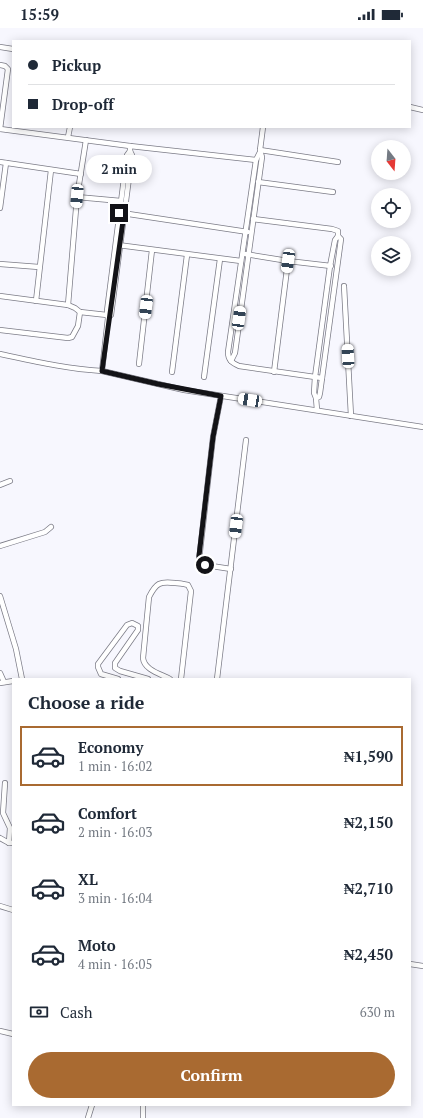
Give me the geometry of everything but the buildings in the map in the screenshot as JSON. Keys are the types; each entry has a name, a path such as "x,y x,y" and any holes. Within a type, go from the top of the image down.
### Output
{"street":[{"path":"0,47 12,49"},
{"path":"0,65 5,66 8,69 0,129 86,140 130,149 256,160"},
{"path":"411,107 423,110"},
{"path":"32,128 32,133"},
{"path":"68,138 70,128"},
{"path":"231,361 235,353 256,160 260,151 263,128"},
{"path":"68,304 77,196 86,140"},
{"path":"102,371 115,244 127,155 130,149"},
{"path":"108,316 111,315 132,155 130,149"},
{"path":"260,151 338,162"},
{"path":"248,232 253,218 262,157 260,151"},
{"path":"0,162 81,174"},
{"path":"0,208 6,163"},
{"path":"36,301 51,170"},
{"path":"258,182 333,192"},
{"path":"77,196 121,202"},
{"path":"119,213 248,232"},
{"path":"253,218 338,231 340,242 337,266 320,393 316,398"},
{"path":"317,410 314,393 315,378 330,266 335,240 338,236"},
{"path":"115,244 187,255 241,261"},
{"path":"139,364 152,250"},
{"path":"245,254 241,261 228,352 229,358 234,364 239,366 322,378"},
{"path":"245,254 288,261 337,266"},
{"path":"172,372 187,255"},
{"path":"204,377 220,258"},
{"path":"274,372 288,261"},
{"path":"0,264 39,267"},
{"path":"344,286 351,416"},
{"path":"0,296 68,304 80,312 108,316"},
{"path":"0,330 68,338 72,337 78,326 80,312"},
{"path":"0,354 37,362 102,371 158,384 221,396 423,427"},
{"path":"221,396 213,437 199,560 205,565 231,569"},
{"path":"218,678 246,440"},
{"path":"0,485 10,482"},
{"path":"0,546 45,532 51,527"},
{"path":"168,678 147,667 143,658 148,597 157,584 166,582 188,585 190,591 181,678"},
{"path":"0,596 16,649 22,678"},
{"path":"114,678 100,674 98,664 127,625 132,623 138,626 137,633 115,663 115,668 120,671 144,678"},
{"path":"0,674 2,683 12,681"},
{"path":"0,838 11,843 10,828 3,813 5,783"},
{"path":"0,906 12,910"},
{"path":"411,964 423,966"},
{"path":"0,1032 12,1034"},
{"path":"88,1118 92,1106"},
{"path":"143,1106 143,1118"}],"route":[{"path":"119,213 124,214 111,315 108,318 102,371 184,390 221,396 213,437 199,556 200,562 205,565"}]}
